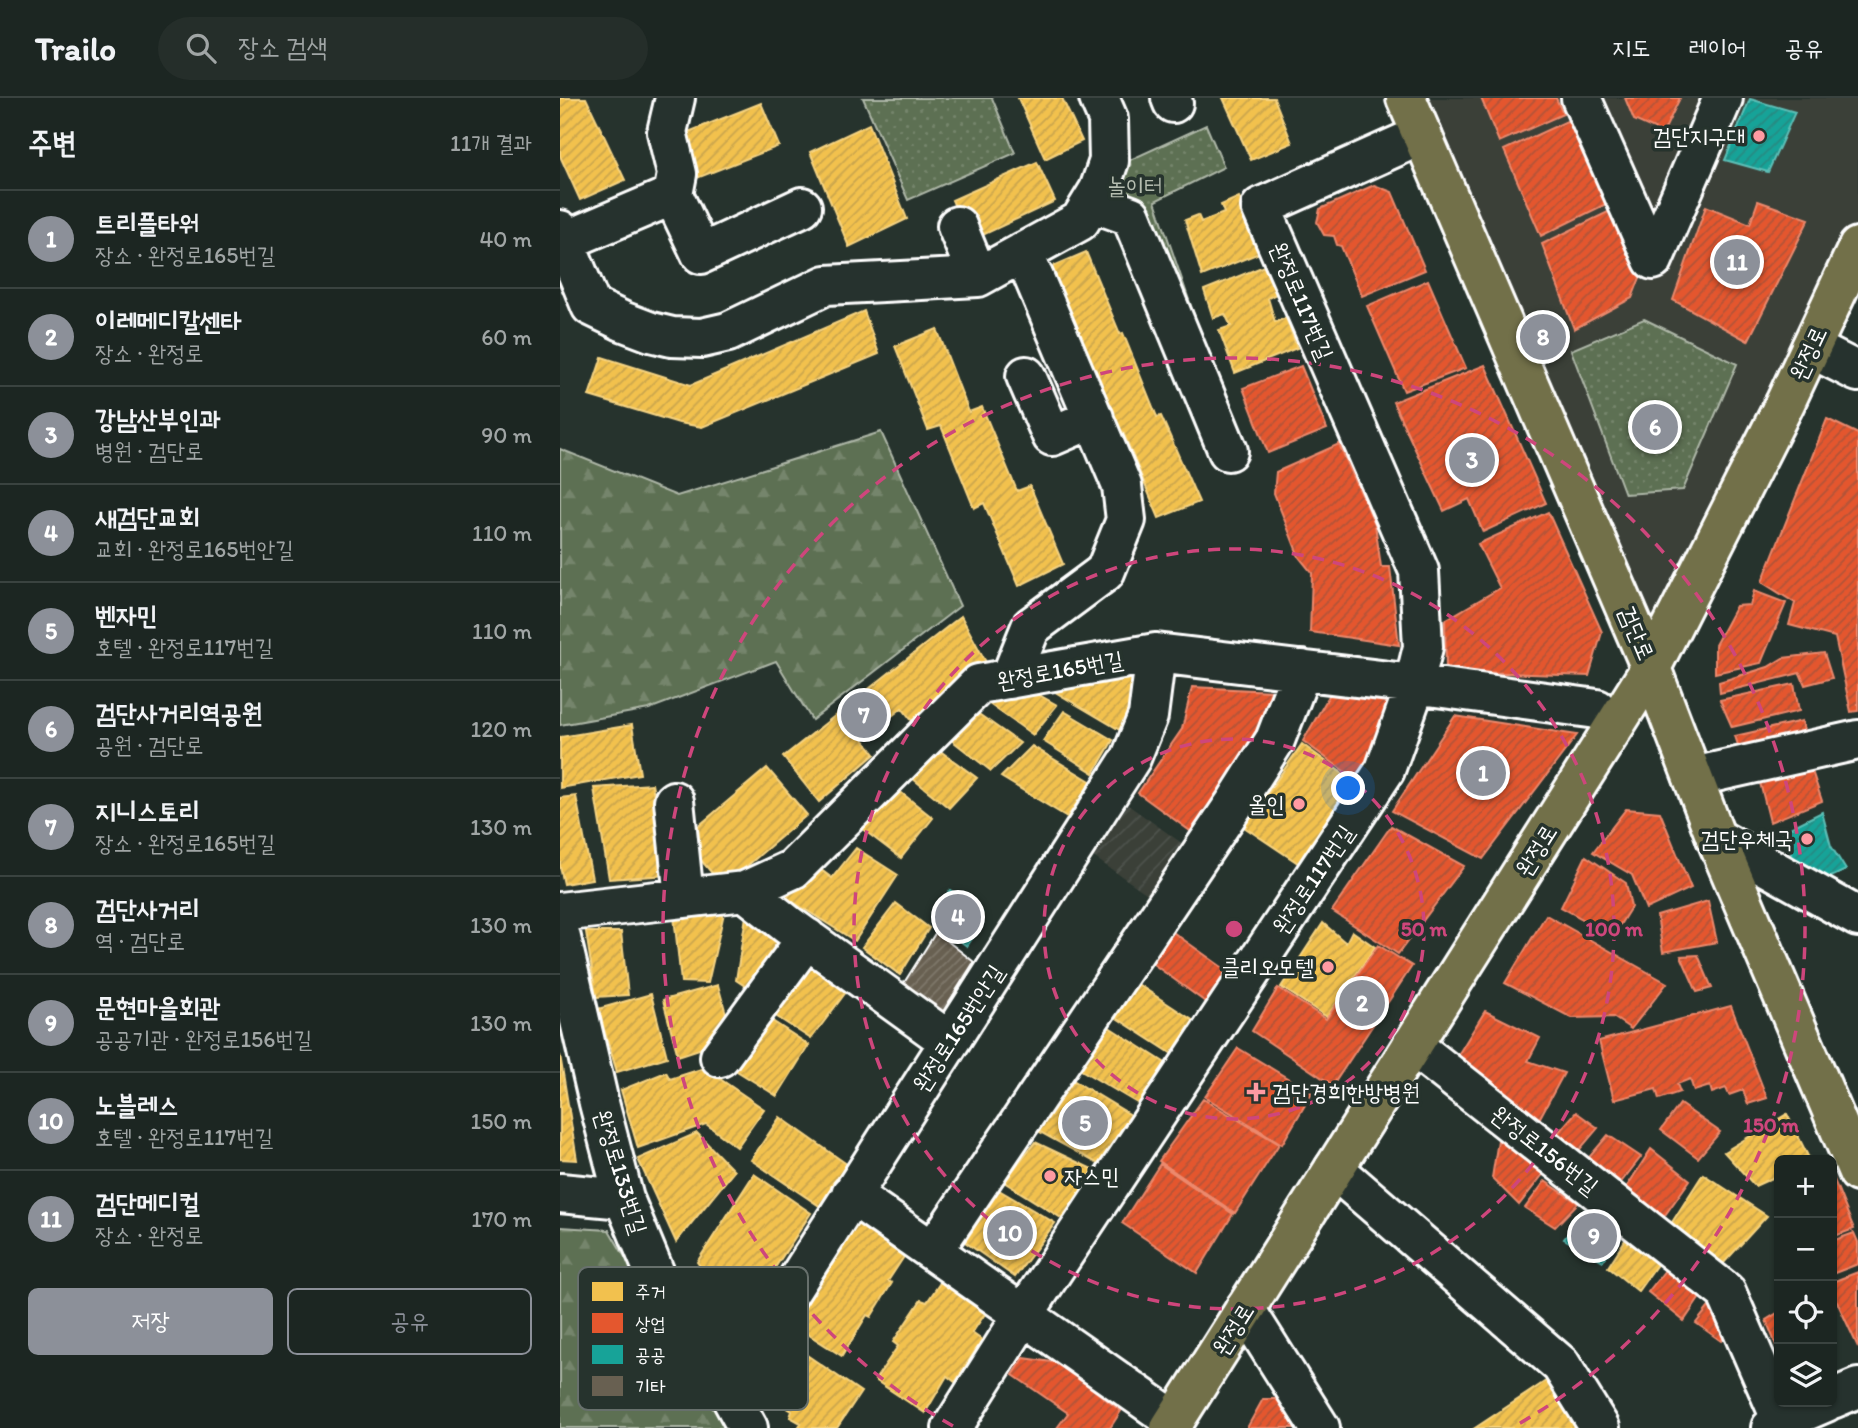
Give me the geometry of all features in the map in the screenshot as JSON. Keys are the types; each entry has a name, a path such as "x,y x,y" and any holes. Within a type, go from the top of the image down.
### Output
{"main road":[{"name":"검단로","path":"1406,98 1651,668 1716,838 1858,1172"},
{"name":"완정로","path":"1172,1424 1651,668 1779,415 1858,247"}],"street":[{"path":"675,98 667,132 677,174 673,195 701,254 802,207"},
{"path":"673,195 562,235 591,306 651,332 672,337 702,338 728,332 826,285 978,277 1080,221 1098,190 1109,161 1108,119 1099,98"},
{"path":"1580,98 1653,260 1723,98"},
{"name":"완정로117번길","path":"952,1428 1024,1314 1385,770 1414,684 1423,646 1419,571 1261,207 1422,135"},
{"path":"1092,202 1130,216 1228,451"},
{"path":"957,226 978,277"},
{"path":"1010,679 1031,627 1105,572 1126,520 1122,486 1023,252"},
{"path":"1811,348 1858,372"},
{"path":"1026,376 1052,436 1094,418"},
{"name":"완정로165번길","path":"560,912 745,891 793,869 979,684 1156,653 1597,709"},
{"name":"완정로165번안길","path":"805,1267 1131,758 1148,716 1156,653"},
{"path":"933,1251 1250,780 1275,740 1302,670"},
{"path":"1693,777 1858,740"},
{"path":"674,800 684,898"},
{"path":"1716,838 1858,917"},
{"path":"745,891 949,1041"},
{"name":"완정로133번길","path":"560,934 624,1199 652,1267"},
{"path":"720,1057 807,938"},
{"name":"완정로156번길","path":"1412,1045 1726,1292 1780,1426"},
{"path":"1334,1169 1561,1365 1600,1428"},
{"path":"560,1194 624,1199"},
{"path":"851,1194 1024,1314 1172,1424"},
{"path":"1245,1309 1320,1428"},
{"path":"1837,1397 1858,1388"},
{"path":"1780,1426 1816,1407"},
{"name":"완정로133번길","path":"738,1410 748,1428"}],"shaded area":[{"path":"1408,98 1858,98 1858,229 1651,668"},
{"path":"1128,805 1193,851 1159,902 1092,856"}],"green space":[{"path":"863,98 992,98 1015,153 908,200"},
{"name":"놀이터","path":"1206,125 1224,167 1155,201 1237,440 1106,171"},
{"path":"1644,319 1737,364 1683,490 1625,494 1571,350"},
{"path":"881,432 960,606 812,720 776,661 649,709 560,725 560,449 677,496"},
{"path":"560,1227 609,1230 631,1267 578,1267 578,1410 715,1410 726,1428 560,1428"}],"building: 주거":[{"path":"560,98 586,98 625,180 580,200 560,156"},
{"path":"1018,98 1062,98 1082,141 1045,159"},
{"path":"1223,98 1274,98 1292,143 1251,160"},
{"path":"761,103 779,146 697,178 678,136"},
{"path":"869,124 907,219 849,247 810,152"},
{"path":"1037,162 1055,201 970,241 952,200"},
{"path":"1239,197 1262,252 1202,276 1185,220 1198,215 1201,222 1224,213 1221,205"},
{"path":"1086,252 1157,417 1161,416 1199,502 1159,518 1123,432 1119,433 1044,270"},
{"path":"1264,266 1276,294 1268,298 1275,322 1286,318 1297,348 1235,373 1219,330 1231,326 1225,314 1213,318 1204,290"},
{"path":"864,311 879,354 702,427 679,423 589,396 602,357 691,385"},
{"path":"937,329 969,412 982,407 1017,491 1030,486 1063,564 1019,586 984,503 974,508 941,426 928,430 895,346"},
{"path":"961,616 987,664 913,722 902,708 863,739 875,754 819,802 783,757"},
{"path":"1139,674 1123,732 1047,687"},
{"path":"1034,692 1057,705 1033,735 982,699"},
{"path":"973,710 1020,743 991,771 945,735"},
{"path":"1064,711 1113,740 1094,773 1043,741"},
{"path":"632,725 640,774 560,788 560,737"},
{"name":"올인","path":"1302,744 1353,781 1301,865 1244,827"},
{"path":"1032,746 1092,782 1067,817 1001,777"},
{"path":"939,750 977,778 949,808 913,779"},
{"path":"767,768 807,815 723,886 683,839"},
{"path":"652,784 668,875 609,879 594,788"},
{"path":"898,790 933,818 901,858 861,828"},
{"path":"576,796 592,879 564,884 560,867 560,798"},
{"path":"856,848 898,875 855,941 787,898 813,864 832,878"},
{"path":"896,903 929,928 900,975 862,947"},
{"path":"724,913 708,983 681,982 674,916"},
{"path":"746,916 791,943 757,994 736,980"},
{"name":"클리오모텔","path":"1323,923 1346,943 1352,931 1375,947 1327,1017 1281,987"},
{"path":"586,932 621,932 628,995 596,997"},
{"path":"810,956 852,984 811,1039 771,1013"},
{"path":"1136,983 1194,1021 1174,1055 1115,1017"},
{"path":"718,985 730,1028 718,1043 678,1056 663,1000"},
{"path":"651,994 667,1057 617,1072 598,1009"},
{"path":"757,1011 809,1045 777,1096 724,1063"},
{"path":"1109,1027 1167,1064 1142,1106 1081,1070"},
{"path":"560,1055 577,1160 560,1159"},
{"path":"704,1068 764,1109 737,1147 706,1124 638,1148 621,1090 666,1072 670,1079"},
{"path":"1073,1080 1131,1115 1100,1165 1038,1131"},
{"path":"1787,1114 1808,1155 1774,1155 1774,1177 1755,1186 1724,1152"},
{"path":"780,1117 848,1165 821,1207 751,1160"},
{"path":"697,1133 734,1171 676,1242 638,1159"},
{"name":"자스민","path":"1035,1142 1094,1170 1063,1219 1004,1182"},
{"path":"754,1174 811,1213 776,1267 701,1267 697,1262"},
{"path":"1703,1174 1767,1216 1723,1264 1669,1227"},
{"path":"999,1190 1055,1223 1015,1277 965,1242"},
{"path":"857,1217 907,1252 888,1281 892,1283 871,1317 867,1315 842,1356 808,1334 808,1298"},
{"path":"1629,1234 1663,1256 1638,1291 1608,1267"},
{"path":"944,1277 989,1308 972,1333 982,1340 955,1382 947,1376 925,1413 875,1380 898,1346 893,1342 921,1300 927,1302"},
{"path":"808,1356 861,1392 837,1428 798,1428 801,1423 790,1417 792,1411 808,1410"},
{"path":"1549,1379 1579,1428 1475,1428"}],"building: 상업":[{"path":"1481,98 1556,98 1563,114 1499,142"},
{"path":"1625,98 1680,98 1663,133 1634,120"},
{"path":"1569,120 1608,203 1541,236 1504,150"},
{"path":"1374,185 1392,192 1425,270 1362,296 1341,246 1337,245 1334,236 1324,235 1317,222 1320,209"},
{"path":"1758,201 1809,219 1748,341 1673,300 1706,206 1750,224"},
{"path":"1614,209 1641,275 1632,298 1574,329 1542,244"},
{"path":"1428,280 1466,368 1404,391 1367,306"},
{"path":"1485,365 1546,503 1483,532 1469,499 1444,511 1393,402"},
{"path":"1301,366 1327,429 1268,453 1243,388"},
{"path":"1827,419 1858,434 1858,711 1851,712 1835,637 1789,625 1795,603 1762,582"},
{"path":"1339,444 1375,524 1381,567 1390,567 1399,645 1310,632 1312,573 1299,557 1274,493 1276,472"},
{"path":"1548,512 1602,632 1589,676 1446,671 1445,620 1500,588 1478,544"},
{"path":"1754,591 1786,603 1761,663 1715,673 1715,645 1736,606 1750,605"},
{"path":"1824,653 1832,678 1805,685 1800,673 1720,693 1719,682 1768,667 1783,658"},
{"path":"1794,684 1799,711 1732,727 1720,700"},
{"path":"1192,687 1272,691 1256,746 1193,833 1138,793 1182,729"},
{"path":"1330,694 1401,700 1363,785 1303,741"},
{"path":"1455,716 1577,735 1483,859 1392,811"},
{"path":"1802,721 1806,741 1741,754 1735,736"},
{"path":"1809,762 1822,801 1770,822 1757,771"},
{"path":"1626,809 1660,812 1691,888 1646,909 1632,875 1593,852"},
{"path":"1391,826 1464,866 1398,954 1332,911"},
{"path":"1586,856 1626,883 1631,907 1613,936 1561,907"},
{"path":"1708,901 1717,942 1663,952 1657,916"},
{"path":"1546,915 1667,983 1631,1029 1613,1017 1572,1018 1505,983"},
{"path":"1170,930 1233,975 1211,1006 1149,961"},
{"path":"1378,945 1412,966 1333,1085 1252,1031 1278,988 1326,1019"},
{"path":"1698,955 1712,988 1697,992 1681,956"},
{"path":"1731,1006 1767,1098 1748,1104 1743,1090 1729,1095 1726,1088 1712,1093 1710,1086 1694,1091 1690,1079 1677,1084 1680,1092 1659,1099 1656,1089 1614,1100 1599,1041"},
{"path":"1485,1011 1540,1038 1528,1061 1564,1073 1537,1123 1453,1063"},
{"path":"1238,1048 1312,1093 1282,1144 1205,1097"},
{"path":"1203,1099 1279,1144 1235,1213 1159,1161"},
{"path":"1680,1104 1720,1132 1698,1158 1661,1130"},
{"path":"1576,1112 1598,1128 1575,1155 1556,1135"},
{"path":"1608,1135 1641,1157 1615,1190 1580,1168"},
{"path":"1498,1140 1544,1173 1519,1205 1492,1178"},
{"path":"1651,1149 1690,1180 1658,1225 1619,1199"},
{"path":"1160,1164 1233,1214 1197,1273 1122,1223"},
{"path":"1545,1181 1578,1203 1555,1227 1525,1208"},
{"path":"1837,1187 1854,1229 1837,1235"},
{"path":"1854,1233 1858,1242 1858,1264 1837,1272 1837,1239"},
{"path":"1673,1260 1705,1290 1684,1321 1648,1292"},
{"path":"1858,1272 1858,1347 1837,1302 1837,1280"},
{"path":"1716,1298 1732,1329 1721,1341 1696,1323"},
{"path":"1774,1315 1774,1340 1766,1320"},
{"path":"1024,1358 1059,1363 1121,1411 1110,1428 1057,1428 1068,1413 1013,1375"},
{"path":"1263,1399 1287,1399 1305,1428 1247,1428"}],"building: 공공":[{"name":"검단지구대","path":"1750,99 1795,112 1768,172 1725,160"},
{"name":"검단우체국","path":"1822,812 1831,846 1846,870 1829,878 1797,866 1782,832"},
{"path":"950,890 982,913 977,920 982,924 967,946 936,924 936,910"},
{"path":"1588,1207 1624,1233 1603,1261 1564,1239"}],"building: 기타":[{"path":"936,932 974,962 942,1013 902,986"}],"place":[{"name":"검단지구대","path":"1759,136"},
{"name":"검단메디컬","path":"1737,262"},
{"name":"검단사거리","path":"1543,337"},
{"name":"검단사거리역공원","path":"1655,427"},
{"name":"강남산부인과","path":"1472,460"},
{"name":"지니스토리","path":"864,715"},
{"name":"트리플타워","path":"1483,773"},
{"name":"올인","path":"1299,804"},
{"name":"검단우체국","path":"1807,839"},
{"name":"새검단교회","path":"958,917"},
{"name":"클리오모텔","path":"1328,967"},
{"name":"이레메디칼센타","path":"1362,1003"},
{"name":"검단경희한방병원","path":"1256,1092"},
{"name":"벤자민","path":"1085,1123"},
{"name":"자스민","path":"1050,1176"},
{"name":"노블레스","path":"1010,1233"},
{"name":"문현마을회관","path":"1594,1236"}]}
